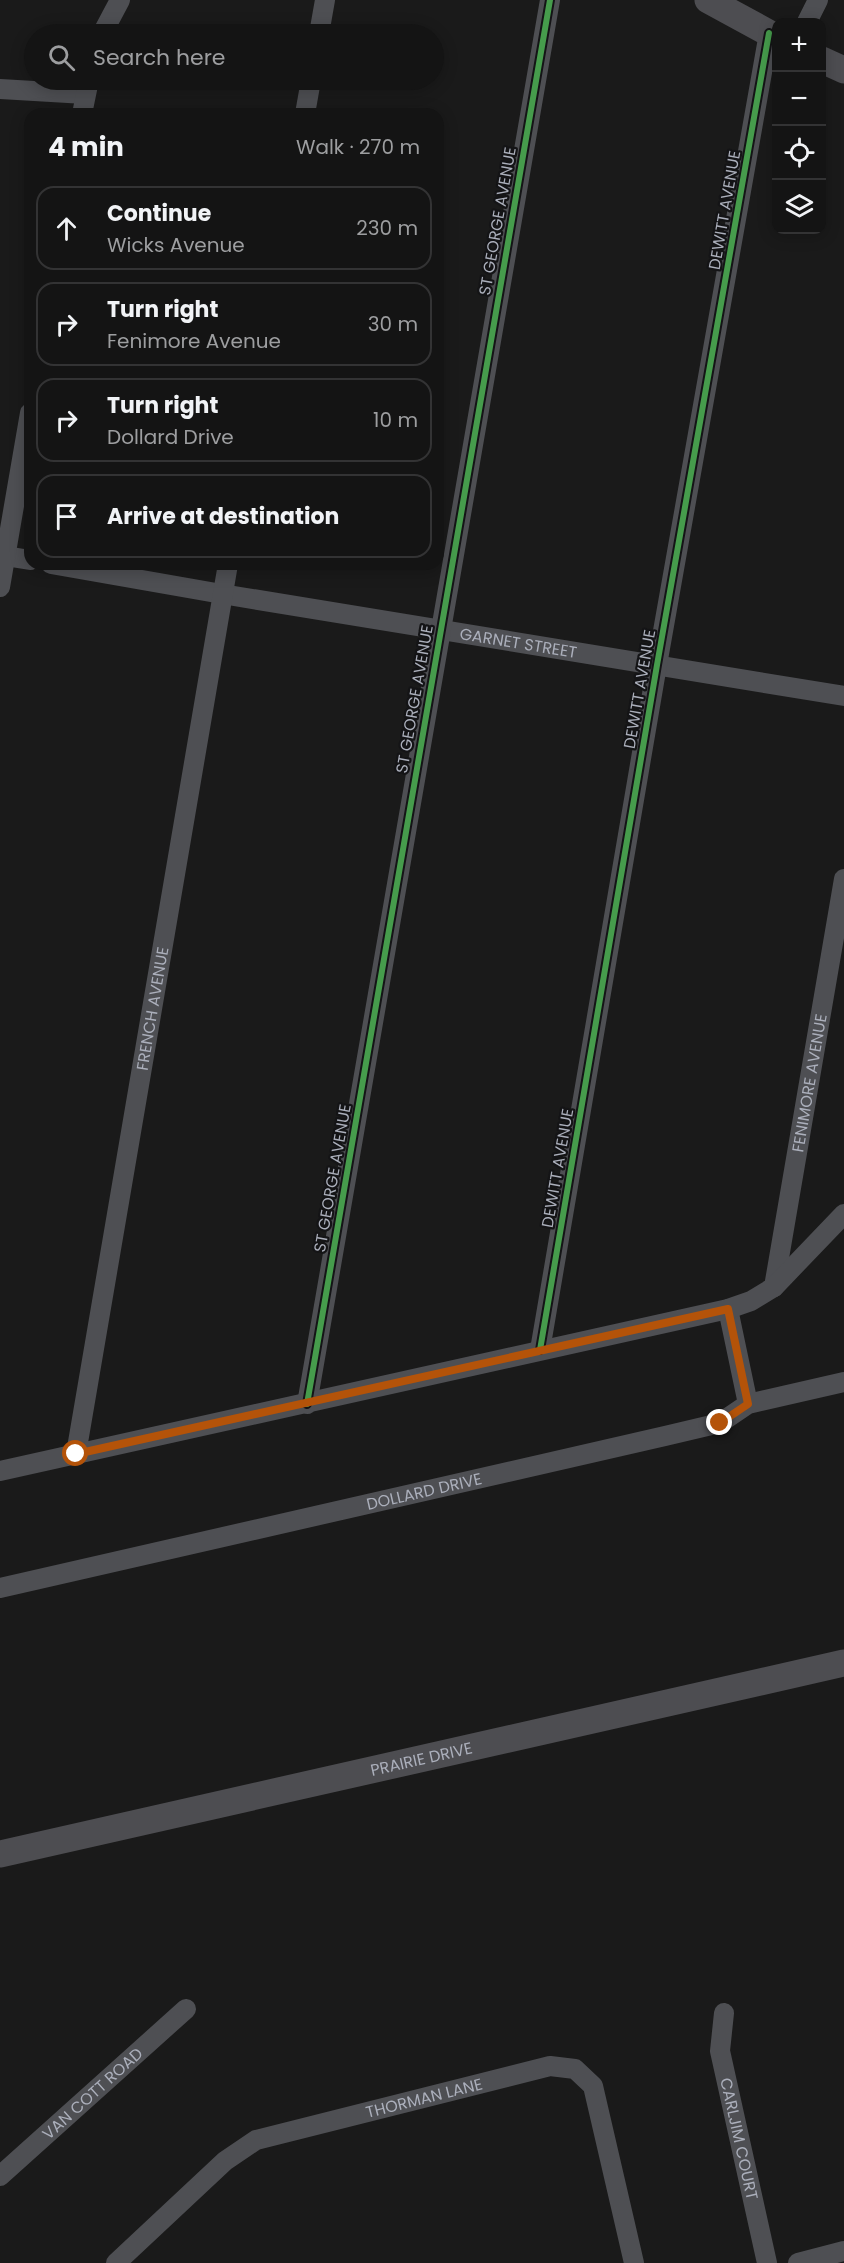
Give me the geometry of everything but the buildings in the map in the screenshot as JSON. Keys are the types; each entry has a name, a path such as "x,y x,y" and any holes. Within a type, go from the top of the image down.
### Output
{"street":[{"path":"107,24 120,0"},
{"path":"321,24 325,0"},
{"name":"ST GEORGE AVENUE","path":"307,1404 550,0"},
{"path":"708,0 772,34"},
{"path":"809,18 818,0"},
{"name":"DEWITT AVENUE","path":"540,1350 657,665 772,40"},
{"path":"826,62 844,70"},
{"path":"0,89 24,88"},
{"path":"83,108 86,90"},
{"path":"307,108 310,90"},
{"path":"0,587 3,555 24,445"},
{"path":"3,555 24,559"},
{"name":"GARNET STREET","path":"85,570 844,696"},
{"name":"FRENCH AVENUE","path":"76,1454 227,570"},
{"name":"FENIMORE AVENUE","path":"774,1287 844,879"},
{"path":"0,1471 728,1309 751,1301 774,1287 844,1214"},
{"path":"728,1309 748,1404"},
{"name":"DOLLARD DRIVE","path":"0,1588 720,1423 748,1404 844,1382"},
{"name":"PRAIRIE DRIVE","path":"0,1854 844,1663"},
{"name":"VAN COTT ROAD","path":"0,2176 186,2009"},
{"name":"CARLJIM COURT","path":"724,2013 720,2051 767,2263"},
{"name":"THORMAN LANE","path":"116,2263 225,2161 256,2140 549,2066 575,2069 593,2086 634,2263"},
{"path":"798,2263 844,2252"}],"cycle path":[{"path":"307,1404 550,0"},
{"path":"540,1350 657,665 769,33"}],"route":[{"path":"76,1454 728,1309 748,1404 720,1423"}]}
